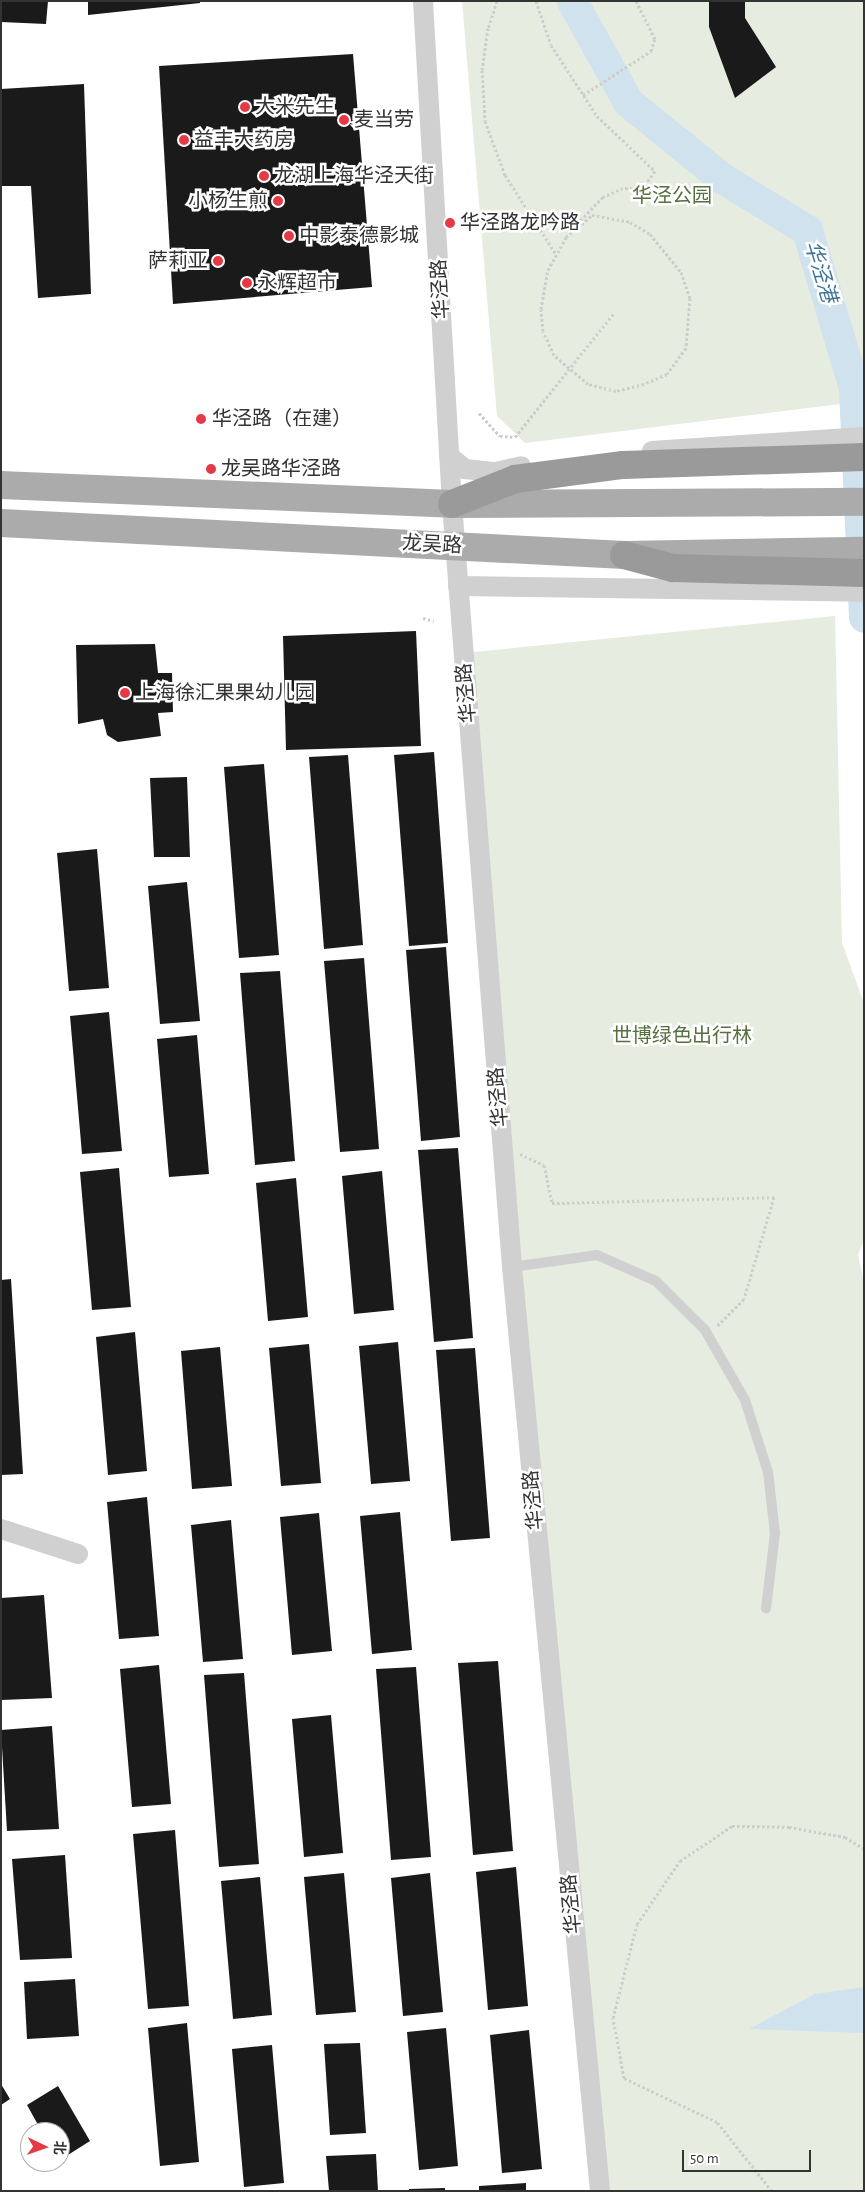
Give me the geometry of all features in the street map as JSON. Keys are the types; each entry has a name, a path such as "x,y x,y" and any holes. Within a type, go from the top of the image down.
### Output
{"highway":[{"path":"452,504 516,479 623,465 864,456"},
{"path":"624,555 673,568 864,573"}],"main road":[{"name":"龙吴路","path":"1,485 452,504 864,502"},
{"name":"龙吴路","path":"1,523 624,555"},
{"path":"830,572 864,551"}],"street":[{"name":"华泾路","path":"423,1 452,504 512,1267 600,2191"},
{"path":"449,456 465,469 496,472 534,463 638,453 864,437"},
{"path":"458,586 830,572 864,592"},
{"path":"1,1529 78,1554"}],"lane":[{"path":"512,1267 597,1255 656,1281 708,1336 745,1400 768,1472 775,1533 766,1608"}],"path":[{"path":"497,1 488,28 482,70 485,121 506,175 556,254"},
{"path":"536,1 551,44 583,96 616,137 655,170 643,188 623,188 603,197 578,223 556,254 543,290 543,331 554,355 568,369 588,384 616,391 644,384 667,374 686,348 691,322 690,298 681,272 650,234 610,215 592,215 578,223"},
{"path":"583,96 651,52 655,39 636,1"},
{"path":"478,413 500,436 515,437 614,313"},
{"path":"423,618 434,621"},
{"path":"503,1146 544,1165 552,1203 774,1196 744,1299 708,1336"},
{"path":"772,2191 717,2122 624,2078 613,2018 635,1934 680,1861 732,1826 799,1829 845,1837 864,1849"}],"green space":[{"name":"华泾公园","path":"462,1 864,1 864,401 525,443 497,416"},
{"name":"世博绿色出行林","path":"835,616 842,943 864,1003 864,1240 858,1255 864,1282 864,2191 602,2191 464,653"}],"water":[{"path":"864,1987 864,2033 749,2029 815,1994"}],"building":[{"path":"1,1 48,1 46,24 1,22"},
{"path":"88,1 200,1 200,3 88,15"},
{"path":"709,1 745,1 745,18 776,67 735,98 709,27"},
{"name":"龙湖上海华泾天街","path":"353,54 372,287 173,304 159,66"},
{"path":"84,84 91,294 38,298 31,186 1,186 1,89"},
{"path":"416,631 421,746 286,750 283,636"},
{"path":"155,644 158,673 172,673 173,712 158,713 161,736 118,742 107,735 103,719 78,724 76,645"},
{"path":"434,752 448,943 409,946 394,755"},
{"path":"348,755 363,945 324,949 309,757"},
{"path":"264,764 279,955 239,958 224,767"},
{"path":"187,777 190,857 154,857 150,778"},
{"path":"97,849 109,988 69,991 57,853"},
{"path":"187,882 200,1021 160,1024 148,886"},
{"path":"446,947 460,1137 421,1141 406,950"},
{"path":"364,958 379,1149 340,1152 324,961"},
{"path":"280,971 295,1161 255,1165 240,973"},
{"path":"109,1012 122,1151 82,1154 70,1016"},
{"path":"197,1035 209,1174 169,1177 157,1039"},
{"path":"458,1148 473,1338 434,1342 418,1150"},
{"path":"119,1168 131,1307 92,1310 80,1172"},
{"path":"382,1171 394,1310 354,1314 342,1176"},
{"path":"296,1178 308,1317 268,1321 256,1183"},
{"path":"11,1279 23,1474 1,1475 1,1280"},
{"path":"135,1332 147,1471 108,1475 96,1337"},
{"path":"398,1342 410,1481 371,1484 359,1346"},
{"path":"309,1344 321,1483 281,1486 269,1348"},
{"path":"220,1347 232,1486 192,1489 181,1351"},
{"path":"475,1348 490,1538 451,1541 436,1350"},
{"path":"147,1497 159,1636 119,1639 107,1502"},
{"path":"400,1512 412,1650 372,1654 360,1516"},
{"path":"319,1513 332,1651 292,1655 280,1517"},
{"path":"231,1520 243,1659 203,1662 191,1525"},
{"path":"44,1595 52,1698 1,1700 1,1598"},
{"path":"498,1661 513,1851 473,1855 458,1663"},
{"path":"159,1665 171,1804 132,1807 120,1669"},
{"path":"416,1667 431,1857 391,1860 376,1669"},
{"path":"244,1673 259,1864 219,1867 204,1675"},
{"path":"331,1715 343,1853 304,1857 292,1719"},
{"path":"52,1726 59,1829 7,1831 1,1730"},
{"path":"175,1830 189,2006 148,2009 133,1834"},
{"path":"65,1855 72,1958 20,1960 12,1859"},
{"path":"516,1867 528,2006 488,2010 476,1872"},
{"path":"344,1873 356,2012 316,2015 304,1877"},
{"path":"430,1873 443,2012 403,2016 391,1878"},
{"path":"260,1877 272,2015 233,2019 221,1881"},
{"path":"75,1979 79,2036 27,2039 24,1982"},
{"path":"187,2023 199,2162 160,2166 148,2028"},
{"path":"446,2028 458,2166 419,2170 407,2032"},
{"path":"529,2030 542,2169 502,2173 490,2035"},
{"path":"360,2043 366,2133 330,2135 324,2044"},
{"path":"272,2045 284,2183 244,2187 232,2049"},
{"path":"1,2084 10,2099 1,2105"},
{"path":"58,2086 90,2141 70,2154 70,2122 36,2122 27,2105"},
{"path":"376,2154 378,2191 329,2191 326,2156"},
{"path":"526,2183 526,2191 479,2191 479,2186"},
{"path":"445,2188 445,2191 409,2191 409,2189"}],"waterway":[{"name":"华泾港","path":"572,1 628,102 722,178 807,230 854,388 864,617"}],"place":[{"name":"大米先生","path":"245,107"},
{"name":"麦当劳","path":"344,120"},
{"name":"益丰大药房","path":"184,140"},
{"name":"龙湖上海华泾天街","path":"264,176"},
{"name":"小杨生煎","path":"278,201"},
{"name":"华泾路龙吟路","path":"450,223"},
{"name":"中影泰德影城","path":"289,236"},
{"name":"萨莉亚","path":"218,261"},
{"name":"永辉超市","path":"247,283"},
{"name":"华泾路（在建）","path":"201,419"},
{"name":"龙吴路华泾路","path":"211,469"},
{"name":"上海徐汇果果幼儿园","path":"125,693"}]}
